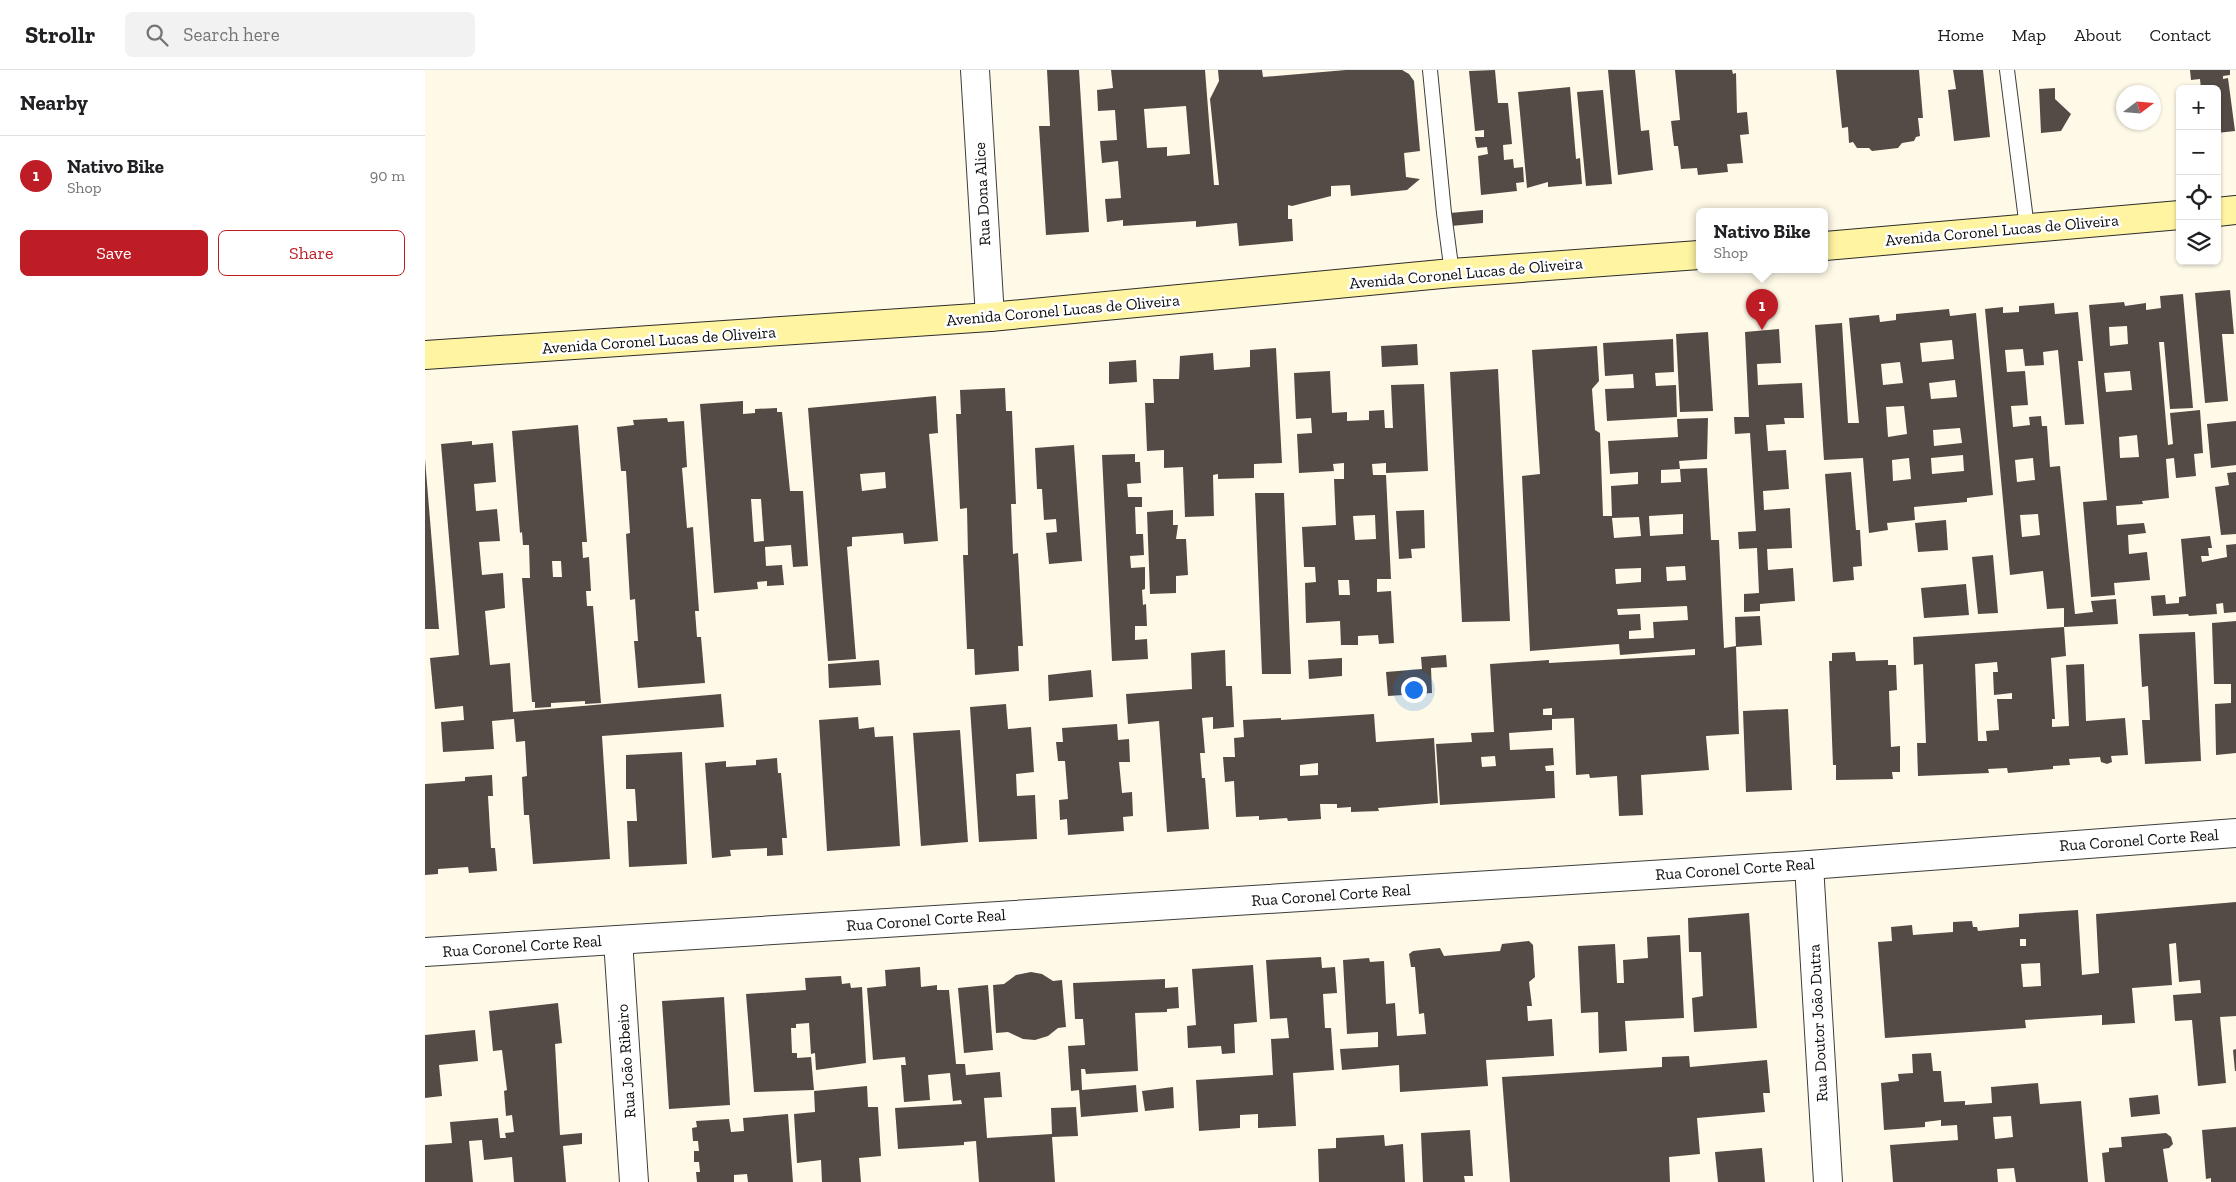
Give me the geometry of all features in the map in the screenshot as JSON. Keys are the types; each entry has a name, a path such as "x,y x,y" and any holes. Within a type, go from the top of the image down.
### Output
{"street":[{"name":"Rua Dona Alice","path":"975,70 990,317"},
{"path":"2221,212 2236,210"},
{"name":"Avenida Coronel Lucas de Oliveira","path":"1828,246 2176,215"},
{"name":"Avenida Coronel Lucas de Oliveira","path":"425,355 990,317 1452,273 1696,255"},
{"name":"Rua Coronel Corte Real","path":"425,952 1809,864 2236,833"},
{"name":"Rua Doutor João Dutra","path":"1809,864 1828,1182"},
{"name":"Rua João Ribeiro","path":"618,940 634,1182"}],"lane":[{"path":"1430,70 1443,213 1452,273"},
{"path":"2007,70 2027,228"}],"building":[{"path":"1047,70 1079,70 1089,232 1046,235 1039,126 1050,126"},
{"path":"1111,70 1205,70 1214,185 1219,185 1210,99 1219,81 1218,70 1262,70 1263,77 1346,70 1402,70 1409,74 1414,81 1420,151 1404,153 1406,177 1420,179 1407,190 1351,196 1350,185 1331,186 1331,196 1292,206 1288,205 1288,219 1292,219 1293,241 1239,246 1237,223 1196,227 1196,221 1123,226 1123,220 1107,222 1105,199 1121,198 1118,161 1102,163 1100,141 1117,140 1115,110 1098,111 1097,90 1113,88","holes":["1186,106 1190,154 1167,156 1167,147 1147,148 1144,109"]},
{"path":"1495,70 1498,103 1508,103 1512,144 1503,145 1504,160 1513,159 1514,168 1523,167 1524,182 1516,183 1517,191 1481,195 1478,156 1488,154 1487,147 1477,148 1475,137 1484,137 1484,130 1475,131 1469,71"},
{"path":"1608,70 1635,70 1641,131 1649,130 1653,170 1618,175"},
{"path":"1675,70 1732,70 1733,74 1736,73 1737,113 1747,112 1749,134 1740,135 1743,163 1727,164 1728,172 1698,175 1697,168 1681,169 1678,146 1674,146 1671,121 1680,120"},
{"path":"1836,70 1919,70 1923,118 1918,118 1920,136 1916,137 1914,141 1902,143 1898,148 1872,151 1869,148 1857,148 1853,142 1849,143 1848,127 1842,128"},
{"path":"1953,70 1983,70 1990,137 1954,141 1948,90 1956,89"},
{"path":"2190,70 2230,70 2230,75 2223,76 2223,79 2228,78 2235,131 2221,133 2221,85 2201,85 2200,79 2191,80"},
{"path":"1570,87 1576,159 1580,158 1582,184 1548,187 1548,182 1527,188 1518,92"},
{"path":"2055,88 2055,99 2071,114 2061,131 2041,133 2039,89"},
{"path":"1603,90 1612,184 1586,186 1577,92"},
{"path":"1483,210 1483,223 1451,226 1450,213"},
{"path":"2230,290 2234,334 2222,334 2228,401 2205,403 2195,293"},
{"path":"2183,294 2193,408 2170,409 2164,342 2159,342 2168,445 2173,444 2170,413 2200,410 2203,453 2194,454 2196,476 2176,478 2174,458 2166,459 2169,498 2142,501 2143,504 2116,506 2117,525 2144,523 2146,533 2128,535 2129,554 2147,552 2150,580 2114,583 2115,595 2091,597 2083,502 2107,500 2089,305 2124,302 2125,306 2146,303 2146,310 2161,308 2160,296","holes":["2127,326 2128,344 2110,346 2109,327","2130,371 2132,390 2106,392 2104,373","2137,435 2139,457 2120,458 2119,437"]},
{"path":"2054,303 2055,314 2078,312 2083,361 2078,361 2084,424 2065,425 2058,350 2043,352 2044,365 2025,366 2023,349 2005,350 2007,372 2025,371 2028,405 2011,406 2013,427 2030,425 2029,417 2041,416 2042,426 2047,426 2050,467 2060,466 2075,614 2093,612 2091,601 2116,599 2118,624 2064,627 2064,608 2047,609 2043,571 2010,575 1985,309 2003,307 2003,313 2019,312 2019,306","holes":["2033,458 2035,480 2017,482 2015,460","2038,514 2040,535 2022,537 2020,515"]},
{"path":"1949,309 1950,316 1976,313 1993,495 1967,498 1967,502 1914,507 1915,520 1887,523 1888,530 1869,533 1863,458 1824,460 1815,325 1842,323 1848,423 1859,423 1849,318 1879,315 1880,322 1896,320 1896,314","holes":["1952,340 1954,359 1922,362 1920,343","1900,362 1903,383 1883,385 1881,364","1955,380 1957,397 1931,399 1929,383","1904,406 1907,434 1888,437 1886,407","1960,428 1962,443 1934,446 1933,430","1963,455 1964,471 1932,474 1931,458","1909,458 1911,479 1893,481 1892,460"]},
{"path":"1779,329 1781,363 1757,364 1758,385 1802,383 1804,418 1784,418 1785,424 1766,425 1768,451 1786,450 1789,489 1763,491 1764,510 1790,508 1792,548 1767,549 1768,570 1793,568 1795,601 1760,604 1760,611 1744,612 1744,594 1759,593 1757,548 1739,549 1738,532 1756,531 1750,433 1735,434 1734,417 1749,417 1745,332"},
{"path":"1708,332 1713,411 1680,412 1676,334"},
{"path":"1673,339 1674,372 1655,373 1656,386 1676,385 1677,417 1607,421 1605,389 1634,388 1633,374 1605,376 1603,343"},
{"path":"1417,344 1418,365 1382,367 1381,346"},
{"path":"1597,346 1599,381 1592,389 1595,430 1600,433 1603,516 1612,516 1611,486 1638,484 1638,472 1610,474 1608,441 1678,437 1677,419 1708,418 1707,459 1679,461 1680,469 1707,468 1711,540 1719,540 1724,648 1736,646 1739,734 1706,736 1709,770 1641,775 1643,815 1619,816 1617,776 1590,778 1589,774 1576,775 1574,718 1552,719 1552,730 1509,733 1510,750 1553,748 1554,765 1545,766 1546,771 1554,771 1555,798 1440,805 1436,744 1472,742 1471,733 1494,732 1490,664 1549,660 1549,663 1695,655 1695,649 1620,655 1619,644 1530,651 1522,476 1540,474 1532,350","holes":["1680,469 1681,482 1661,483 1661,470","1683,514 1683,534 1650,536 1649,516","1639,517 1641,536 1614,538 1612,518","1685,566 1686,580 1667,581 1666,567","1641,568 1641,582 1616,584 1615,569","1687,606 1688,620 1653,622 1654,638 1629,639 1629,631 1641,630 1640,614 1618,615 1617,609","1552,708 1552,715 1543,715 1543,709","1495,756 1496,766 1482,767 1481,757"]},
{"path":"1276,348 1282,463 1254,464 1254,478 1218,479 1218,474 1213,475 1214,516 1185,517 1183,467 1164,468 1164,450 1147,451 1145,403 1154,403 1153,379 1179,379 1180,356 1213,353 1214,370 1250,367 1250,350"},
{"path":"1136,360 1137,382 1109,384 1109,362"},
{"path":"1498,369 1510,621 1462,622 1450,372"},
{"path":"1330,371 1332,413 1347,412 1347,421 1369,420 1369,411 1384,410 1385,428 1393,428 1391,385 1424,384 1428,471 1386,473 1386,463 1372,464 1373,475 1386,475 1391,579 1377,579 1377,592 1391,591 1394,643 1379,644 1378,635 1358,636 1358,645 1341,645 1340,621 1306,623 1305,583 1316,582 1315,567 1304,567 1302,527 1336,525 1334,479 1344,479 1344,463 1333,464 1334,471 1299,473 1297,434 1312,433 1311,418 1296,419 1294,373","holes":["1375,515 1376,539 1355,540 1353,516","1338,580 1349,580 1350,595 1339,595"]},
{"path":"1005,388 1006,411 1012,411 1016,504 1011,504 1013,554 1018,553 1023,646 1018,646 1019,671 975,675 974,649 967,649 963,555 968,555 967,508 960,509 956,414 961,414 960,390"},
{"path":"936,396 938,433 929,434 938,541 904,544 903,533 852,537 852,546 847,547 856,659 828,661 808,408","holes":["885,472 886,488 862,491 860,474"]},
{"path":"743,401 743,414 755,413 755,409 777,408 777,412 782,412 790,491 803,491 808,566 793,567 791,545 765,547 766,566 782,565 784,585 767,586 767,581 757,582 758,589 714,593 700,404","holes":["751,499 761,499 764,541 754,542"]},
{"path":"667,418 668,422 684,421 687,467 682,468 687,528 693,527 699,611 695,611 697,637 701,637 705,683 638,688 634,641 638,641 635,599 630,600 626,534 630,533 626,471 621,471 617,427 634,425 633,420"},
{"path":"2236,421 2236,465 2211,468 2207,424"},
{"path":"578,425 587,542 582,542 583,558 589,557 591,591 586,591 587,606 593,606 601,703 585,704 585,701 551,703 551,707 535,708 535,702 532,702 522,578 530,578 529,545 523,545 522,532 520,533 512,431","holes":["552,561 561,561 562,577 553,577"]},
{"path":"472,441 472,445 493,443 496,482 474,484 476,511 497,509 500,541 479,542 482,575 503,573 505,608 485,611 490,665 510,663 513,712 721,694 724,727 602,736 610,859 533,864 529,815 524,815 522,777 527,776 525,741 516,742 514,719 492,721 494,749 443,752 441,722 464,720 463,706 435,709 430,658 459,655 441,444"},
{"path":"1074,445 1082,561 1049,564 1046,533 1057,532 1056,519 1044,520 1042,489 1037,489 1035,448"},
{"path":"1135,454 1135,462 1140,462 1141,483 1127,484 1128,497 1142,497 1142,507 1135,507 1136,534 1143,534 1144,555 1130,556 1131,568 1145,567 1145,589 1142,590 1143,605 1146,604 1147,626 1135,626 1135,640 1147,639 1148,659 1112,661 1102,455"},
{"path":"425,459 439,629 425,629"},
{"path":"1851,472 1856,530 1860,530 1862,566 1853,567 1854,580 1833,582 1825,474"},
{"path":"2236,472 2236,534 2221,535 2215,487 2229,485 2227,473"},
{"path":"1255,493 1284,493 1291,674 1262,674"},
{"path":"1173,510 1173,525 1178,525 1176,539 1186,539 1188,575 1176,576 1176,593 1150,594 1147,512"},
{"path":"1424,510 1425,548 1411,549 1412,558 1399,559 1396,511"},
{"path":"1946,520 1948,550 1918,552 1915,523"},
{"path":"2210,536 2212,548 2208,548 2209,556 2201,556 2202,562 2227,557 2226,545 2236,544 2236,612 2224,613 2223,603 2216,604 2217,614 2153,616 2151,596 2165,595 2166,604 2179,603 2179,597 2186,596 2181,539"},
{"path":"1993,555 1998,613 1978,614 1972,557"},
{"path":"1966,584 1969,615 1924,618 1921,588"},
{"path":"1760,616 1762,645 1736,647 1735,617"},
{"path":"2236,621 2236,753 2216,755 2215,704 2231,703 2231,684 2214,684 2212,623"},
{"path":"2064,627 2066,656 2051,658 2055,719 2052,719 2052,727 2069,726 2066,665 2084,664 2086,721 2125,718 2128,755 2111,756 2112,762 2107,764 2101,762 2100,757 2069,759 2070,765 2053,766 2053,769 2008,773 2007,768 1988,769 1989,773 1918,776 1917,743 1926,743 1923,664 1914,665 1913,637","holes":["1997,662 1998,672 1993,672 1994,695 2012,693 2012,699 1997,699 1999,730 1986,731 1987,741 1978,741 1975,664"]},
{"path":"2195,632 2201,761 2145,764 2142,720 2150,720 2148,686 2142,687 2139,634"},
{"path":"1225,650 1226,686 1232,686 1234,727 1213,729 1213,717 1202,718 1205,753 1200,753 1202,778 1205,778 1209,829 1167,832 1159,721 1128,724 1126,694 1192,689 1191,653"},
{"path":"1855,652 1856,661 1888,660 1888,665 1896,665 1897,690 1889,691 1891,747 1900,746 1900,772 1892,772 1893,779 1836,780 1836,765 1833,765 1829,661 1832,661 1832,653"},
{"path":"1446,655 1447,667 1431,668 1432,693 1388,696 1386,672 1422,669 1421,657"},
{"path":"1342,658 1342,676 1309,679 1308,660"},
{"path":"879,660 881,685 829,688 828,664"},
{"path":"1091,670 1093,697 1049,701 1048,675"},
{"path":"1006,704 1008,729 1031,727 1034,772 1016,774 1017,796 1035,795 1037,839 979,842 970,707"},
{"path":"1788,709 1792,790 1746,792 1743,711"},
{"path":"1374,714 1376,742 1434,738 1438,803 1378,808 1379,811 1351,812 1351,807 1337,808 1337,804 1320,804 1321,819 1288,821 1287,818 1259,820 1259,816 1236,817 1234,781 1225,782 1223,757 1235,757 1234,738 1244,737 1243,720 1281,718 1281,720","holes":["1318,763 1318,775 1300,776 1300,765"]},
{"path":"858,717 859,729 874,727 875,737 893,736 900,846 827,851 819,720"},
{"path":"1117,724 1118,740 1129,739 1130,762 1119,762 1122,793 1132,792 1133,816 1123,817 1124,831 1068,835 1067,819 1060,820 1059,800 1068,799 1065,761 1058,761 1056,742 1063,742 1062,728"},
{"path":"960,730 968,842 921,846 913,733"},
{"path":"682,752 687,864 629,867 627,821 637,821 635,789 626,789 626,755"},
{"path":"777,758 778,773 781,773 787,838 782,838 783,855 767,856 767,848 730,850 731,856 712,858 705,763 726,761 726,767 756,765 756,760"},
{"path":"492,775 493,796 488,796 491,848 495,848 497,871 469,873 468,867 438,869 438,874 425,875 425,784 465,781 465,777"},
{"path":"2236,902 2236,1016 2220,1017 2226,1083 2198,1086 2192,1020 2175,1021 2173,995 2201,993 2200,980 2179,982 2176,943 2169,944 2172,985 2132,988 2135,1023 2102,1025 2102,1015 2025,1020 2026,1028 1885,1038 1878,942 1892,941 1891,927 1912,925 1913,935 1953,932 1953,922 1972,921 1973,927 1977,927 1978,931 2019,927 2019,914 2078,910 2082,975 2099,973 2096,914","holes":["2020,939 2026,939 2026,946 2020,946","2040,963 2041,986 2023,987 2021,964"]},
{"path":"1749,913 1757,1028 1694,1032 1692,998 1703,996 1701,952 1689,952 1688,918"},
{"path":"1680,935 1684,1018 1625,1021 1627,1051 1599,1053 1598,1012 1581,1013 1578,946 1615,944 1617,983 1624,983 1623,960 1648,958 1647,937"},
{"path":"1529,941 1533,945 1535,977 1529,982 1532,1006 1527,1006 1528,1021 1552,1019 1554,1056 1486,1060 1488,1086 1400,1092 1399,1065 1342,1070 1340,1049 1378,1047 1378,1032 1347,1034 1343,960 1369,958 1370,962 1384,961 1386,1004 1395,1003 1397,1036 1426,1034 1424,1013 1419,1014 1415,967 1411,967 1409,954 1413,951 1440,948 1444,956 1500,951 1502,944"},
{"path":"1321,957 1322,968 1335,967 1337,993 1323,994 1325,1028 1331,1028 1334,1070 1293,1073 1296,1126 1258,1128 1258,1114 1240,1115 1240,1128 1199,1131 1196,1080 1273,1075 1271,1039 1289,1038 1287,1018 1270,1019 1266,960"},
{"path":"1253,965 1257,1022 1234,1024 1235,1053 1222,1054 1221,1046 1188,1048 1187,1026 1196,1025 1192,969"},
{"path":"920,967 921,987 937,985 937,990 949,990 956,1064 965,1064 966,1075 1000,1072 1002,1097 984,1098 987,1138 1052,1134 1051,1108 1076,1107 1078,1136 1052,1137 1055,1182 979,1182 976,1141 964,1142 964,1145 898,1149 895,1108 962,1104 961,1100 953,1101 950,1073 928,1075 930,1100 904,1102 901,1065 906,1065 905,1057 873,1060 867,988 886,986 885,970"},
{"path":"1031,972 1042,974 1053,981 1062,980 1066,1027 1058,1028 1048,1036 1035,1040 1023,1039 1008,1032 996,1033 993,985 1004,984 1016,975"},
{"path":"841,976 842,984 850,983 851,988 862,987 866,1063 816,1070 815,1053 811,1054 809,1023 796,1024 796,1028 791,1028 792,1053 797,1053 797,1058 811,1057 814,1090 754,1092 746,994 806,990 805,978"},
{"path":"1165,979 1165,988 1178,987 1179,1008 1167,1009 1167,1012 1135,1013 1138,1071 1086,1074 1085,1069 1081,1069 1082,1090 1136,1085 1138,1112 1081,1117 1079,1090 1071,1091 1068,1046 1085,1045 1083,1019 1075,1019 1073,983"},
{"path":"988,985 993,1050 964,1053 958,988"},
{"path":"724,997 730,1105 669,1109 662,1001"},
{"path":"558,1003 562,1043 555,1044 560,1135 582,1133 582,1144 563,1146 566,1182 514,1182 512,1157 484,1160 482,1140 469,1141 473,1182 425,1182 425,1145 452,1143 450,1122 498,1118 500,1138 506,1138 505,1133 514,1132 512,1115 506,1116 504,1091 507,1090 502,1050 493,1051 489,1011"},
{"path":"475,1030 478,1061 439,1065 442,1096 425,1098 425,1035"},
{"path":"2236,1049 2236,1071 2235,1071 2233,1050"},
{"path":"1931,1053 1933,1071 1941,1071 1944,1102 1965,1101 1965,1105 1992,1103 1991,1087 2038,1083 2040,1104 2081,1101 2088,1182 2016,1182 2014,1168 1997,1169 1998,1182 1893,1182 1890,1145 1958,1140 1957,1125 1941,1126 1941,1120 1925,1122 1925,1127 1884,1130 1881,1083 1899,1081 1898,1074 1913,1073 1912,1054","holes":["2011,1116 2013,1137 1995,1139 1993,1117"]},
{"path":"1689,1056 1690,1067 1767,1060 1770,1093 1763,1093 1765,1112 1697,1118 1700,1154 1669,1157 1670,1182 1510,1182 1502,1077 1662,1067 1662,1057"},
{"path":"867,1086 868,1107 878,1107 881,1156 859,1158 861,1182 822,1182 821,1160 797,1163 794,1114 815,1112 814,1091"},
{"path":"1173,1087 1174,1108 1145,1111 1142,1091"},
{"path":"2158,1095 2160,1114 2131,1117 2129,1098"},
{"path":"788,1114 793,1182 748,1182 747,1174 734,1175 734,1182 697,1182 696,1172 700,1172 699,1162 694,1162 694,1151 699,1151 698,1141 693,1141 692,1128 697,1127 696,1121 729,1119 731,1132 744,1131 743,1118"},
{"path":"2236,1127 2236,1182 2211,1182 2211,1178 2206,1179 2202,1130"},
{"path":"1470,1130 1473,1176 1464,1176 1465,1182 1423,1182 1421,1133"},
{"path":"2166,1133 2171,1137 2173,1144 2169,1148 2163,1149 2168,1182 2105,1182 2102,1153 2109,1152 2109,1148 2122,1147 2121,1137"},
{"path":"1384,1135 1385,1146 1403,1144 1405,1182 1319,1182 1318,1149 1336,1148 1336,1138"},
{"path":"1762,1148 1765,1182 1718,1182 1715,1152"}],"place":[{"name":"Nativo Bike","path":"1762,330"}]}
